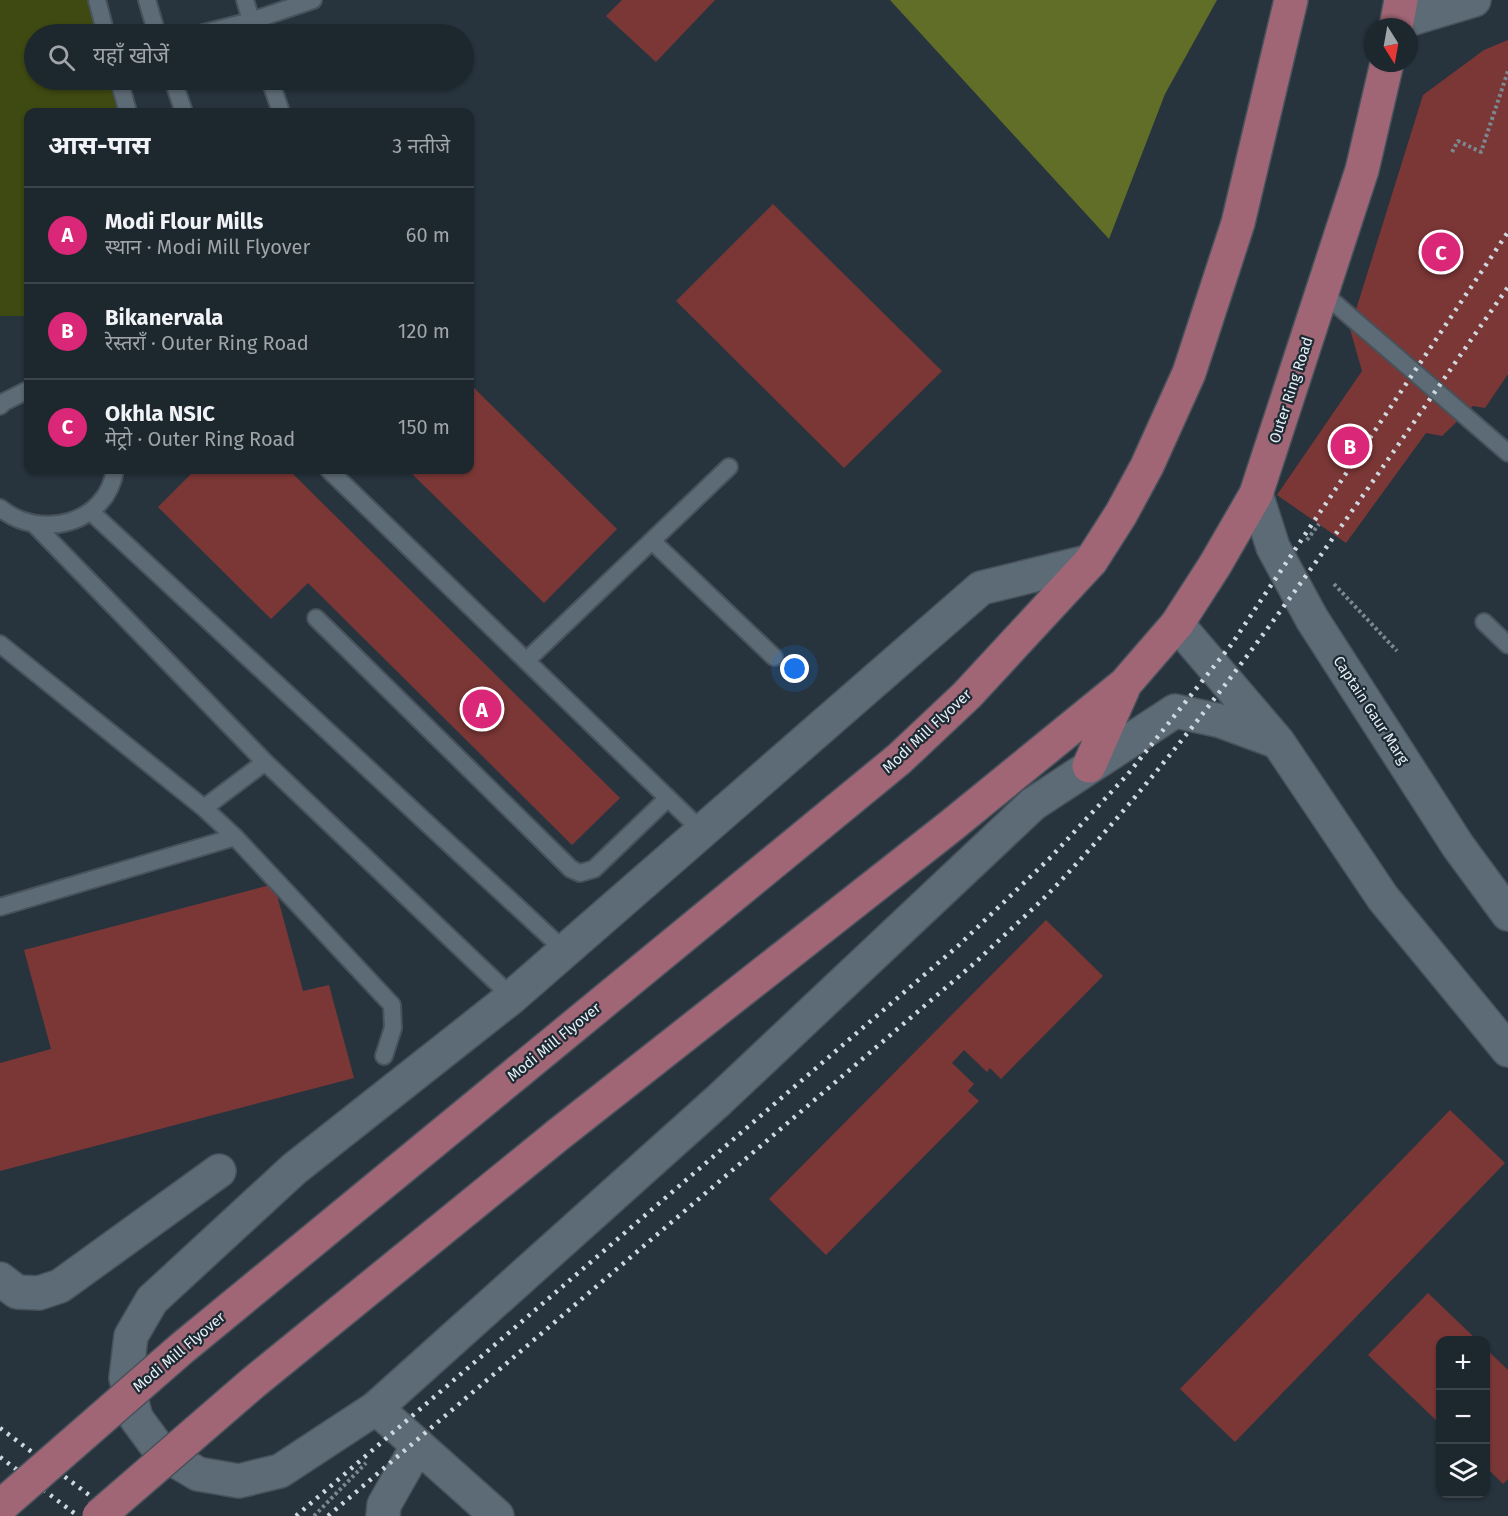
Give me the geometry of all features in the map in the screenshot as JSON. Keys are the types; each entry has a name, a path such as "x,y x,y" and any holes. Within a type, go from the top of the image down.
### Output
{"main road":[{"path":"1278,742 1221,721 1175,711 1033,804 719,1100 398,1427 280,1471 239,1480 198,1474 161,1452 136,1418 126,1378 131,1336 152,1300 294,1169 512,997 981,588 1091,561 1121,514 1147,466 1189,373 1238,223 1292,0"},
{"path":"1398,17 1460,2"},
{"name":"Outer Ring Road","path":"1125,684 1177,624 1215,565 1256,494 1362,170 1385,72"},
{"name":"Captain Gaur Marg","path":"1256,494 1274,546 1312,619 1458,846 1508,914"},
{"name":"Modi Mill Flyover","path":"0,1507 181,1349 899,759 967,695 1091,561"},
{"path":"1177,624 1278,742 1383,898 1508,1050"},
{"path":"1089,766 1125,684"},
{"path":"99,1516 254,1382 559,1134 952,825 1125,684"},
{"path":"0,1279 17,1292 39,1293 60,1286 219,1172"},
{"path":"383,1516 398,1427"},
{"path":"398,1427 497,1516"}],"lane":[{"path":"97,0 103,24"},
{"path":"147,0 154,24"},
{"path":"245,0 252,24"},
{"path":"262,24 313,0"},
{"path":"122,90 127,108"},
{"path":"176,90 182,108"},
{"path":"273,90 280,108"},
{"path":"1323,293 1508,453"},
{"path":"0,406 24,392"},
{"path":"526,661 729,467"},
{"path":"0,508 35,525 46,526 66,522 91,512 104,498 114,474"},
{"path":"334,474 702,831"},
{"path":"91,512 564,951"},
{"path":"35,525 265,762 512,997"},
{"path":"652,541 774,657"},
{"path":"316,618 571,869 580,873 594,869 668,798"},
{"path":"1484,622 1508,645"},
{"path":"0,644 7,657 204,808 236,837 392,1005 393,1028 384,1056"},
{"path":"204,808 265,762"},
{"path":"0,907 236,837"}],"path":[{"path":"1452,152 1458,141 1481,152 1508,71"},
{"path":"1301,548 1319,524"},
{"path":"1345,596 1397,651"},
{"path":"314,1516 398,1427"}],"green space":[{"path":"0,0 89,0 95,24 24,24 24,90 113,90 118,108 24,108 24,316 0,316"},
{"path":"890,0 1217,0 1165,94 1109,239"}],"building":[{"path":"622,0 715,0 656,62 606,16"},
{"path":"1508,40 1508,374 1485,408 1473,406 1442,436 1426,433 1346,543 1277,495 1362,371 1350,329 1423,95 1484,50"},
{"path":"773,204 942,371 844,468 676,301"},
{"path":"474,388 617,529 544,603 412,474 474,474"},
{"path":"191,474 293,474 620,798 572,845 308,583 271,619 158,507"},
{"path":"274,884 303,991 329,985 354,1078 0,1171 0,1063 51,1049 24,950"},
{"path":"1046,920 1103,976 1001,1079 990,1068 987,1072 964,1050 952,1063 974,1084 968,1091 979,1101 826,1255 769,1199"},
{"path":"1450,1110 1505,1163 1235,1442 1180,1389"},
{"path":"1428,1293 1473,1336 1436,1336 1436,1420 1368,1355"},
{"path":"1490,1353 1508,1370 1508,1479 1503,1484 1490,1471"}],"railway":[{"path":"296,1516 959,945 1051,857 1128,774 1231,645 1508,232"},
{"path":"328,1516 977,961 1035,907 1129,804 1243,661 1298,587 1508,287"},
{"path":"0,1428 117,1516"},
{"path":"0,1457 78,1516"}],"place":[{"name":"Okhla NSIC","path":"1441,252"},
{"name":"Bikanervala","path":"1350,446"},
{"name":"Modi Flour Mills","path":"482,709"}]}
